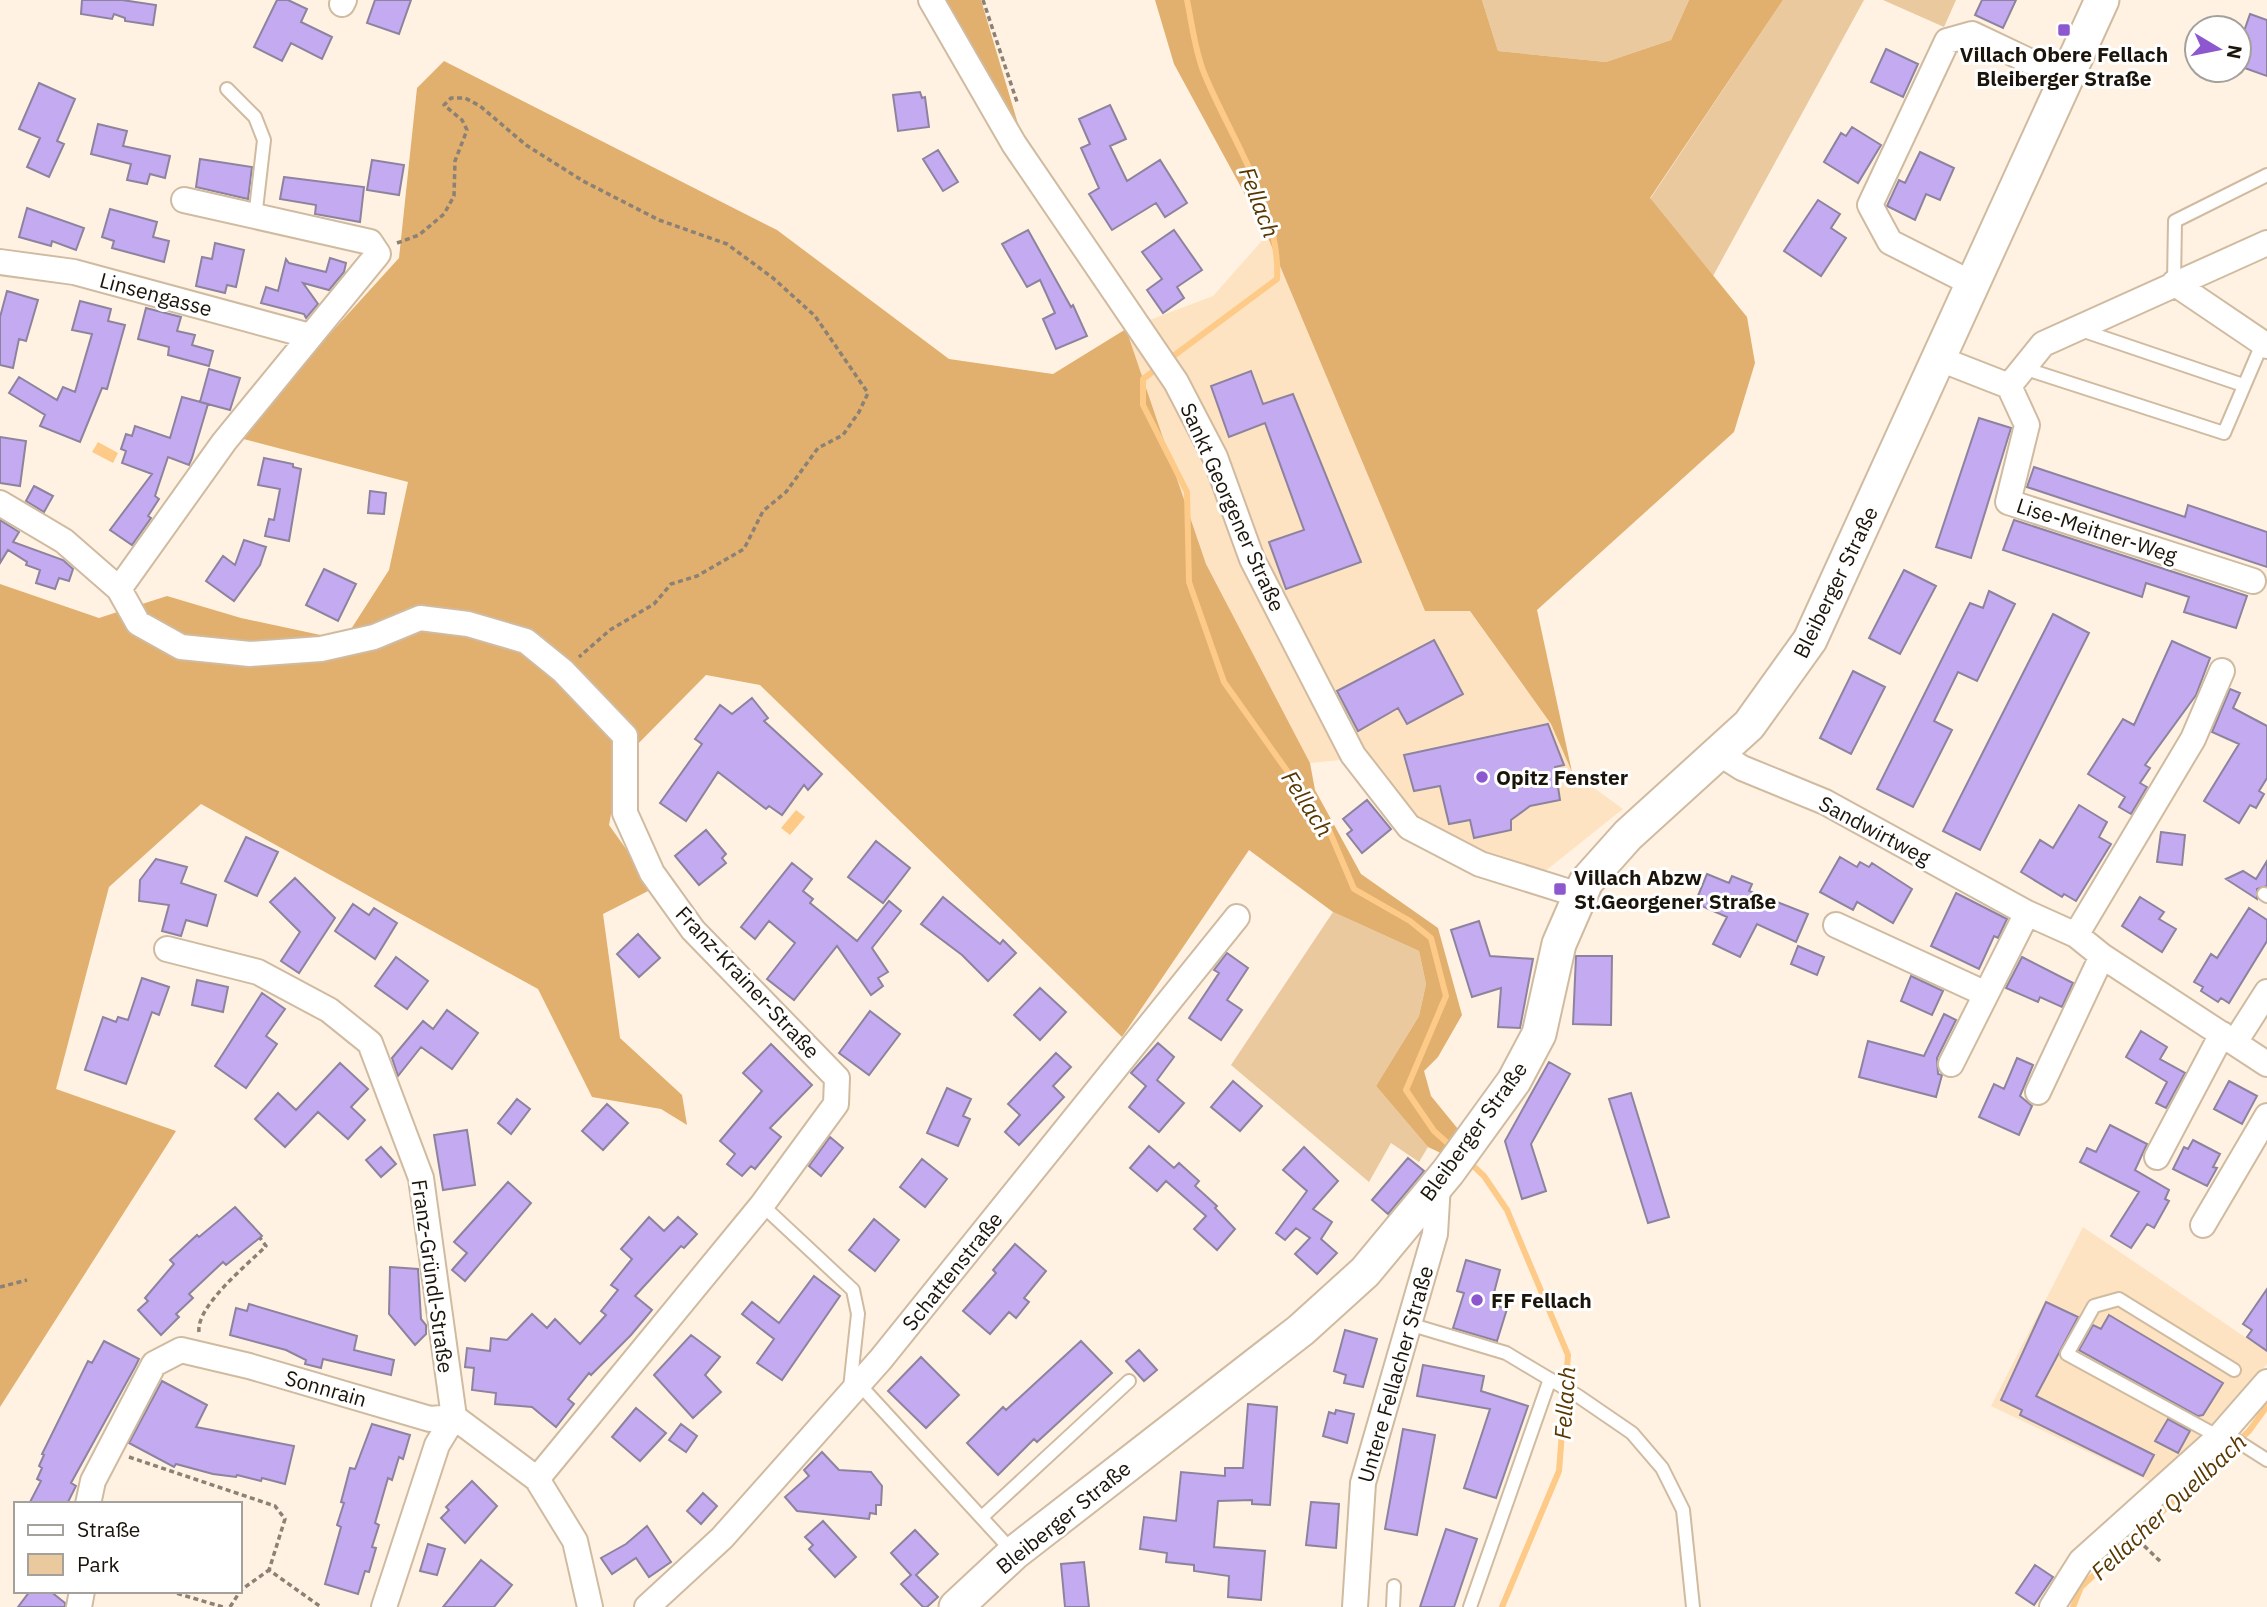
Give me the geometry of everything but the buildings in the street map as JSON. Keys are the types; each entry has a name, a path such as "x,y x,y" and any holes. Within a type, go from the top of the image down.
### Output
{"main road":[{"name":"Bleiberger Straße","path":"956,1607 1014,1553 1337,1300 1443,1178 1514,1081 1539,1034 1559,944 1579,894 1628,835 1749,725 1810,640 2102,0"}],"street":[{"name":"Sankt Georgener Straße","path":"931,0 1014,144 1176,383 1216,457 1252,559 1353,755 1409,827 1480,864 1579,894"},
{"path":"1973,284 1928,264 1890,242 1870,205 1947,41 1972,34 2067,79"},
{"path":"119,590 224,442 378,254 370,242 254,218 184,200"},
{"path":"1940,359 2016,377 2043,344 2267,243"},
{"name":"Linsengasse","path":"0,262 74,271 310,336"},
{"path":"2174,283 2264,345"},
{"name":"Lise-Meitner-Weg","path":"2016,377 2027,425 2008,502 2253,581"},
{"name":"Franz-Krainer-Straße","path":"0,503 64,541 119,590 138,623 181,647 250,654 321,649 374,637 420,618 468,624 526,641 563,671 625,736 625,813 652,873 693,930 837,1078 835,1104 762,1205 537,1479"},
{"path":"2076,935 2193,739 2222,671"},
{"name":"Sandwirtweg","path":"1720,754 1751,772 1825,802 2027,913 2076,935 2102,956 2267,1063"},
{"path":"1951,1064 2027,913"},
{"name":"Schattenstraße","path":"647,1607 722,1538 854,1388 1237,917"},
{"path":"1836,925 1986,994"},
{"name":"Franz-Gründl-Straße","path":"167,949 258,972 329,1010 370,1043 421,1178 454,1417"},
{"path":"2038,1092 2102,956"},
{"path":"2157,1157 2228,1038 2267,992"},
{"path":"2203,1225 2267,1116"},
{"name":"Untere Fellacher Straße","path":"1355,1607 1363,1483 1435,1234 1443,1178"},
{"name":"Sonnrain","path":"88,1502 93,1481 154,1364 181,1350 249,1366 430,1419 454,1417"},
{"path":"2052,1607 2081,1561 2224,1435 2267,1382"},
{"path":"384,1607 437,1446 454,1417 537,1479 575,1541 590,1607"}],"lane":[{"path":"227,89 255,117 264,140 254,218"},
{"path":"2174,283 2175,221 2267,175"},
{"path":"2076,328 2243,385"},
{"path":"2016,377 2224,433 2243,385 2264,345"},
{"path":"762,1205 853,1290 858,1314 854,1388 1014,1553"},
{"path":"2234,1370 2119,1298 2094,1306 2067,1354 2267,1460"},
{"path":"1409,1324 1506,1353 1578,1396 1632,1433 1662,1468 1683,1510 1693,1607"},
{"path":"982,1517 1129,1381"},
{"path":"1470,1607 1553,1381"},
{"path":"1393,1607 1394,1586"}],"path":[{"path":"983,0 1018,107"},
{"path":"378,254 394,243 400,244 419,235 444,214 454,196 455,161 467,130 462,120 444,105 451,98 465,98 480,106 526,145 583,181 659,220 727,244 773,278 815,316 868,393 843,435 818,448 786,492 763,511 744,549 697,576 671,584 654,604 610,630 563,671"},
{"path":"205,1356 198,1320 206,1307 266,1246 260,1238"},
{"path":"0,1287 27,1280"},
{"path":"109,1451 275,1506 285,1519 269,1570 242,1589"},
{"path":"2140,1541 2162,1563"},
{"path":"269,1570 321,1607"},
{"path":"176,1593 223,1607"}],"shaded area":[{"path":"943,0 981,0 1018,124"},
{"path":"1155,0 1482,0 1498,51 1606,62 1671,40 1689,0 1783,0 1650,198 1747,317 1755,363 1734,432 1537,610 1572,772 1551,724 1470,611 1425,611 1267,235 1174,64"},
{"path":"444,61 777,230 949,359 1053,374 1126,329 1206,564 1310,763 1315,790 1361,874 1438,928 1462,1015 1438,1057 1424,1071 1431,1096 1458,1129 1443,1154 1428,1147 1376,1086 1419,1016 1426,984 1419,951 1333,912 1249,850 1122,1037 760,685 706,675 621,761 609,825 654,888 603,914 620,1038 682,1095 687,1125 661,1109 592,1097 538,989 201,804 109,887 56,1089 176,1131 0,1407 0,584 99,618 167,596 241,618 344,640 389,570 408,482 236,437 399,258 417,88"},
{"path":"1267,235 1425,611 1470,611 1551,724 1572,772 1623,809 1539,876 1420,841 1341,760 1310,763 1206,564 1126,329 1213,296"},
{"path":"98,442 118,453 113,463 92,452"},
{"path":"796,810 805,817 790,835 781,828"},
{"path":"2083,1227 2267,1352 2267,1364 2201,1441 2149,1481 1991,1406"}],"green space":[{"path":"1482,0 1689,0 1671,40 1606,62 1498,51"},
{"path":"1783,0 1864,0 1713,276 1650,199"},
{"path":"1883,0 1956,0 1944,27"},
{"path":"1333,912 1419,951 1426,984 1419,1016 1376,1086 1428,1147 1419,1162 1391,1143 1369,1182 1231,1065"}],"waterway":[{"name":"Fellach","path":"1168,360 1277,279 1276,253 1263,200 1204,73 1187,0"},
{"name":"Fellach","path":"1159,367 1143,379 1143,405 1187,492 1189,582 1224,682 1329,830 1354,889 1410,921 1431,938 1446,996 1406,1090 1434,1131 1453,1148"},
{"name":"Fellach","path":"1469,1162 1484,1176 1507,1210 1568,1355 1559,1471 1502,1607"},
{"name":"Fellacher Quellbach","path":"2073,1607 2081,1587 2249,1431 2267,1406"}],"place":[{"name":"Villach Obere Fellach Bleiberger Straße","path":"2064,30"},
{"name":"Opitz Fenster","path":"1482,777"},
{"name":"Villach Abzw St.Georgener Straße","path":"1560,889"},
{"name":"FF Fellach","path":"1477,1300"}]}
